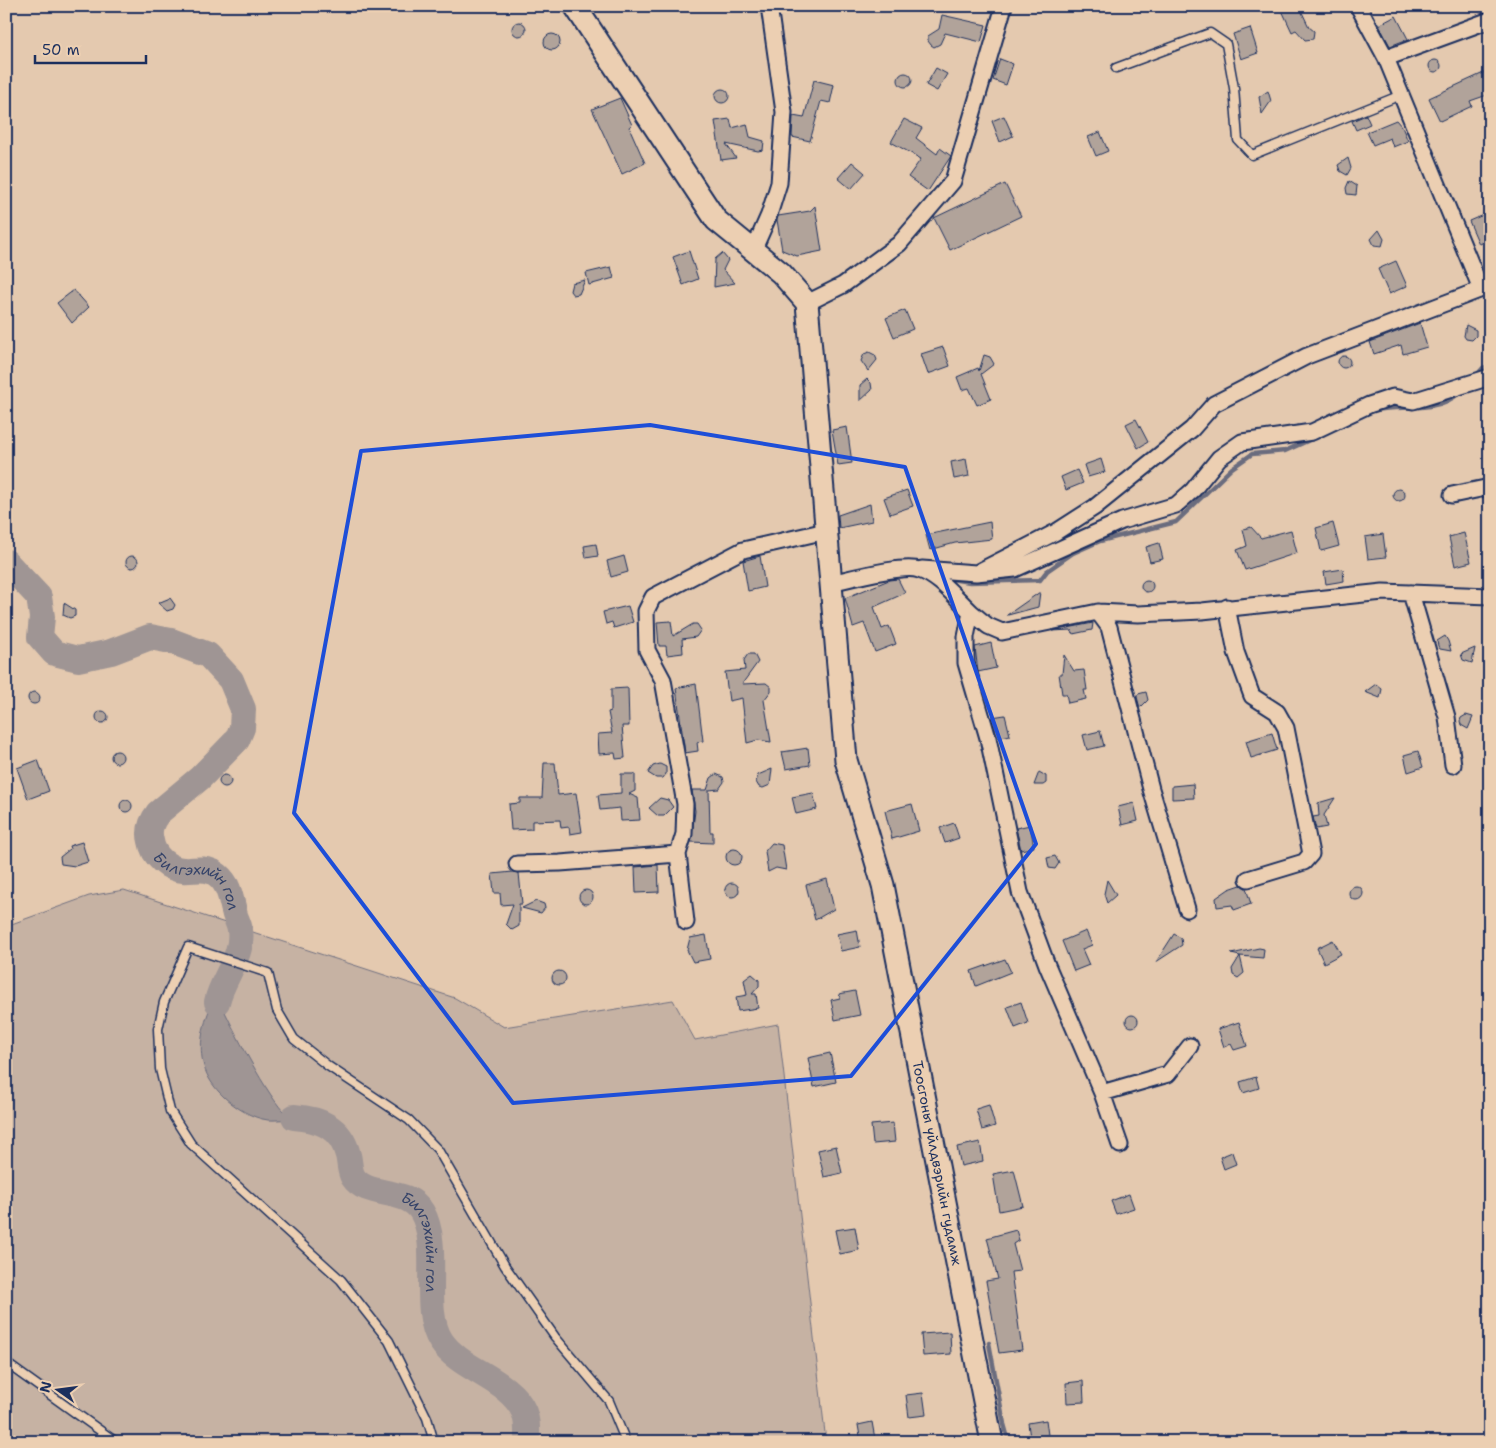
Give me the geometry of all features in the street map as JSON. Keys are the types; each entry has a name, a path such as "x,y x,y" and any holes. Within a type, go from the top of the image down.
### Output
{"main road":[{"path":"575,6 716,220 754,249 781,273 807,303"},
{"name":"Тоосгоны үйлдвэрийн гудамж","path":"807,303 846,760 883,885 992,1442"}],"street":[{"path":"754,249 770,215 780,183 784,112 769,6"},
{"path":"807,303 843,285 899,244 953,181 1004,6"},
{"path":"976,573 1056,532 1095,506 1192,428 1214,404 1307,356 1486,288 1386,58 1358,6"},
{"path":"1386,58 1490,20"},
{"path":"830,583 900,569 976,573 1015,569 1122,521 1176,506 1193,490 1219,458 1242,442 1312,432 1369,406 1394,397 1413,401 1490,377"},
{"path":"1452,495 1490,487"},
{"path":"686,922 678,854 684,834 685,804 663,680 647,650 646,611 653,597 743,550 826,531"},
{"path":"918,569 931,576 988,626 1002,632 1098,612 1138,614 1227,608 1382,592 1490,596"},
{"path":"1412,593 1447,716 1453,765"},
{"path":"1227,608 1236,652 1252,696 1277,712 1286,728 1311,854 1304,862 1248,879"},
{"path":"971,612 966,637 966,664 988,738 1020,892 1047,965 1102,1093 1120,1145"},
{"path":"1098,612 1109,628 1151,789 1187,909"},
{"path":"517,864 560,863 678,854"},
{"path":"1102,1093 1168,1074 1190,1046"}],"lane":[{"path":"1116,68 1210,33 1226,44 1234,88 1238,140 1252,155 1402,95"},
{"path":"434,1442 427,1418 389,1341 341,1280 191,1144 170,1111 160,1069 158,1029 164,1002 188,948 268,973 277,1010 294,1039 328,1066 409,1120 438,1150 505,1266 555,1337 609,1402 626,1442"},
{"path":"6,1363 116,1442"}],"highlighted area":[{"path":"650,425 905,467 1036,844 851,1076 513,1103 294,813 361,451"}],"shaded area":[{"path":"124,890 455,998 504,1027 673,1000 695,1040 778,1024 826,1442 6,1442 6,926 89,896"},
{"path":"229,968 233,969 220,1001 270,1094 287,1115 316,1117 330,1124 328,1127 307,1119 268,1120 256,1117 239,1109 224,1097 211,1082 204,1066 201,1050 202,1034 213,1001"}],"building":[{"path":"1280,6 1299,6 1309,27 1314,31 1313,39 1305,40 1296,30 1292,32"},
{"path":"942,15 986,25 981,42 945,33 940,44 934,47 931,45 928,41 928,36 939,29"},
{"path":"1396,16 1408,39 1390,46 1379,25"},
{"path":"516,22 522,22 526,29 522,36 516,36 512,32 512,26"},
{"path":"1250,28 1258,53 1241,59 1233,34"},
{"path":"549,34 555,34 560,39 558,48 549,50 544,45 544,39"},
{"path":"1000,59 1013,64 1006,85 993,80"},
{"path":"1437,60 1440,61 1440,71 1433,72 1430,71 1429,64 1430,61"},
{"path":"936,68 947,74 937,91 926,85"},
{"path":"1490,70 1490,94 1470,101 1472,106 1440,121 1429,98"},
{"path":"902,73 908,73 912,80 908,87 902,87 898,83 898,77"},
{"path":"814,80 834,85 830,103 821,101 810,141 792,137 793,116 804,118"},
{"path":"722,89 727,91 729,96 727,101 722,103 717,101 715,96 717,91"},
{"path":"1268,91 1271,101 1262,114 1259,97"},
{"path":"620,98 632,125 629,127 645,163 622,174 592,109"},
{"path":"1366,115 1370,124 1356,130 1352,121"},
{"path":"1004,116 1013,136 1000,142 992,121"},
{"path":"730,119 732,128 747,124 750,137 764,141 763,150 758,151 726,144 736,158 721,160 715,121"},
{"path":"904,119 922,128 916,138 937,154 940,148 951,156 928,191 908,177 921,159 891,142"},
{"path":"1396,120 1402,127 1408,141 1393,147 1390,138 1373,145 1367,132"},
{"path":"1100,132 1108,151 1096,156 1088,137"},
{"path":"1348,158 1351,168 1347,175 1340,171 1338,165"},
{"path":"852,162 865,173 851,189 838,178"},
{"path":"1349,181 1357,186 1356,195 1347,194 1346,188"},
{"path":"1005,184 1021,216 950,250 934,218"},
{"path":"815,206 822,251 797,256 782,250 778,216 810,211"},
{"path":"1483,215 1490,227 1490,239 1479,244 1469,221"},
{"path":"1379,230 1384,239 1382,246 1374,245 1371,239"},
{"path":"689,251 698,279 683,285 673,257"},
{"path":"722,253 728,260 723,270 735,283 714,287 715,259"},
{"path":"1396,261 1407,286 1389,294 1378,269"},
{"path":"611,267 614,278 589,285 586,273"},
{"path":"585,280 579,294 573,295 570,291 572,283"},
{"path":"74,290 89,307 72,323 57,303"},
{"path":"905,310 913,329 894,337 886,318"},
{"path":"1420,323 1427,347 1403,354 1401,345 1374,354 1370,342"},
{"path":"1466,325 1476,330 1476,336 1472,340 1466,339 1464,336"},
{"path":"943,347 950,366 928,374 921,354"},
{"path":"869,352 875,355 877,360 868,371 861,361 864,354"},
{"path":"984,355 990,357 994,364 981,374 991,399 977,405 969,388 962,390 957,377 978,368 979,371"},
{"path":"1342,356 1346,356 1350,362 1346,368 1342,368 1338,364 1338,360"},
{"path":"867,379 871,383 872,390 860,401 860,385"},
{"path":"1136,419 1148,442 1138,448 1126,424"},
{"path":"847,427 852,463 838,465 832,430"},
{"path":"966,459 969,476 954,479 951,462"},
{"path":"1101,459 1105,472 1088,477 1084,465"},
{"path":"1077,470 1083,483 1066,490 1061,477"},
{"path":"1397,489 1401,489 1405,495 1401,501 1397,501 1393,497 1393,493"},
{"path":"907,490 913,506 890,514 884,498"},
{"path":"870,504 872,521 839,528 838,515"},
{"path":"990,522 992,539 955,543 930,550 926,535"},
{"path":"1333,523 1339,546 1321,551 1316,528"},
{"path":"1251,527 1261,538 1291,530 1297,553 1245,570 1237,550 1247,546 1243,529"},
{"path":"1464,533 1471,562 1455,566 1449,537"},
{"path":"1383,534 1386,557 1368,559 1365,537"},
{"path":"1159,543 1163,559 1150,562 1146,547"},
{"path":"596,544 598,556 586,558 584,546"},
{"path":"134,556 137,557 137,567 130,568 127,567 126,560 127,557"},
{"path":"624,556 628,572 611,577 607,561"},
{"path":"760,556 765,587 748,591 743,561"},
{"path":"1343,569 1344,581 1326,584 1324,572"},
{"path":"898,579 905,593 874,607 882,629 889,626 896,644 875,652 864,623 853,627 845,598 889,580"},
{"path":"1147,580 1153,586 1147,592 1141,586"},
{"path":"1040,592 1038,607 1007,615"},
{"path":"170,598 175,605 173,609 167,611 158,603"},
{"path":"64,603 75,610 75,616 70,618 63,615"},
{"path":"628,606 633,622 614,628 612,622 606,624 603,612"},
{"path":"671,621 673,636 693,624 697,624 701,630 696,637 682,639 683,653 667,655 666,646 659,646 657,622"},
{"path":"1093,623 1092,630 1073,634 1071,630 1052,631"},
{"path":"1445,636 1451,651 1440,649 1438,646 1437,641"},
{"path":"991,643 996,668 978,672 975,647"},
{"path":"1475,648 1472,663 1463,660 1461,654"},
{"path":"748,654 754,654 758,662 742,684 766,683 771,687 771,691 764,700 771,742 758,740 747,743 742,698 729,701 725,672 745,670 744,660"},
{"path":"1064,655 1074,671 1084,670 1087,690 1084,690 1086,699 1068,703 1066,694 1062,694 1059,674 1062,674"},
{"path":"696,684 703,741 697,742 698,751 685,753 676,688"},
{"path":"1376,684 1382,689 1380,698 1365,692"},
{"path":"628,688 629,726 622,726 625,758 616,759 615,753 599,754 598,734 612,733 608,712 611,711 611,689"},
{"path":"36,692 39,693 39,703 32,704 29,703 28,696 29,693"},
{"path":"1146,692 1148,700 1140,708 1138,694"},
{"path":"104,711 107,712 107,722 100,723 97,722 96,715 97,712"},
{"path":"1005,715 1010,735 998,738 992,717"},
{"path":"1466,715 1473,717 1468,729 1461,725 1460,721"},
{"path":"1100,731 1104,746 1087,750 1083,735"},
{"path":"1272,733 1277,750 1251,758 1246,741"},
{"path":"808,748 810,765 786,769 782,752"},
{"path":"119,751 122,752 122,762 115,763 112,762 111,755 112,752"},
{"path":"1418,751 1423,767 1408,772 1404,755"},
{"path":"38,760 49,791 28,799 17,768"},
{"path":"544,763 555,763 558,795 576,793 582,832 570,834 569,827 561,828 560,820 532,821 532,829 511,830 509,804 520,803 520,798 542,798"},
{"path":"660,764 666,767 666,774 663,778 656,778 648,773 653,766"},
{"path":"772,769 770,785 763,788 759,787 756,782 758,775"},
{"path":"1039,772 1046,776 1046,783 1034,785"},
{"path":"621,774 635,774 635,791 629,794 638,798 640,820 621,821 620,808 600,810 598,795 621,793"},
{"path":"716,774 723,777 724,782 719,789 709,790 710,832 713,832 713,843 691,842 695,811 692,790 707,790 711,778"},
{"path":"227,775 230,776 230,786 223,787 220,786 219,779 220,776"},
{"path":"1193,784 1194,798 1172,799 1172,786"},
{"path":"813,793 817,809 796,814 792,797"},
{"path":"660,798 668,800 673,807 664,816 658,816 649,808"},
{"path":"1335,798 1324,815 1327,827 1316,829 1313,817 1319,816 1318,803"},
{"path":"128,800 131,801 131,811 124,812 121,811 120,804 121,801"},
{"path":"1134,803 1138,821 1122,825 1118,807"},
{"path":"912,804 919,831 892,839 885,811"},
{"path":"954,823 959,838 945,843 940,828"},
{"path":"1030,825 1034,847 1021,850 1016,828"},
{"path":"82,842 88,862 75,866 61,864 60,857 70,849 69,846"},
{"path":"772,843 782,845 786,870 776,868 768,872 765,851"},
{"path":"734,849 740,851 742,857 740,863 734,865 728,863 726,857 728,851"},
{"path":"1055,856 1059,863 1055,869 1049,868 1047,858"},
{"path":"658,865 659,892 636,893 635,867"},
{"path":"519,873 522,904 519,904 519,926 512,930 506,924 513,904 501,905 500,893 494,893 492,874"},
{"path":"827,879 834,909 815,920 806,885"},
{"path":"1107,880 1116,895 1107,903 1104,894"},
{"path":"732,883 737,885 739,890 737,895 732,897 727,895 725,890 727,885"},
{"path":"1241,885 1246,888 1251,904 1234,910 1232,905 1217,907 1216,898 1229,889"},
{"path":"1356,886 1361,888 1363,893 1361,898 1356,900 1351,898 1349,893 1351,888"},
{"path":"583,890 589,890 593,897 589,904 583,904 579,900 579,894"},
{"path":"536,901 544,904 545,908 541,913 522,908"},
{"path":"857,930 860,947 841,951 837,934"},
{"path":"1086,931 1092,945 1082,949 1089,965 1074,971 1062,941"},
{"path":"1174,934 1181,938 1182,945 1156,962"},
{"path":"706,935 710,959 693,962 687,950 690,938"},
{"path":"1333,940 1341,954 1324,963 1317,948"},
{"path":"1259,948 1264,949 1263,958 1231,954"},
{"path":"1240,956 1244,973 1238,978 1233,975 1232,969"},
{"path":"1005,959 1011,972 976,986 971,971"},
{"path":"559,971 564,973 566,978 564,983 559,985 554,983 552,978 554,973"},
{"path":"752,974 759,980 759,986 752,994 756,994 758,1008 738,1011 736,997 747,995 744,980"},
{"path":"855,991 860,1015 835,1020 831,1000 840,998 839,994"},
{"path":"1021,1002 1028,1023 1015,1028 1007,1007"},
{"path":"1132,1015 1138,1021 1132,1027 1126,1021"},
{"path":"1239,1022 1247,1046 1234,1050 1231,1044 1224,1047 1218,1029"},
{"path":"830,1053 836,1082 814,1087 808,1058"},
{"path":"1256,1077 1259,1088 1243,1093 1240,1082"},
{"path":"989,1105 995,1126 982,1130 976,1109"},
{"path":"893,1123 895,1142 873,1144 871,1125"},
{"path":"980,1142 983,1161 961,1166 957,1147"},
{"path":"836,1146 842,1173 824,1177 818,1150"},
{"path":"1232,1152 1236,1164 1224,1169 1220,1157"},
{"path":"1014,1170 1023,1206 999,1211 993,1174"},
{"path":"1129,1194 1134,1208 1116,1214 1111,1201"},
{"path":"855,1227 859,1250 840,1254 835,1230"},
{"path":"1016,1230 1019,1240 1013,1244 1020,1271 1011,1272 1022,1350 999,1353 986,1281 998,1279 987,1238"},
{"path":"950,1332 951,1354 923,1356 921,1334"},
{"path":"1083,1381 1084,1402 1067,1403 1066,1383"},
{"path":"923,1393 926,1415 909,1417 906,1395"},
{"path":"1046,1420 1048,1435 1030,1438 1028,1423"},
{"path":"872,1422 875,1439 861,1442 858,1425"}],"waterway":[{"path":"1475,377 1483,368 1490,366"},
{"path":"1376,410 1430,406 1450,399 1459,393"},
{"path":"944,578 970,582 1040,580 1047,571 1073,553 1100,541 1176,522 1232,468 1252,454 1285,451 1314,438"},
{"name":"Билгэхийн гол","path":"6,562 39,597 42,617 40,637 54,653 78,659 111,652 150,637 171,641 208,655 231,680 243,709 242,728 237,740 200,778 158,813 150,830 152,847 162,861 177,869 213,872 226,884 228,889 239,927 240,940 236,958 223,984 217,1002"},
{"name":"Билгэхийн гол","path":"294,1117 321,1123 335,1131 345,1145 350,1169 353,1177 359,1184 407,1199 422,1212 428,1226 430,1242 431,1295 435,1328 441,1341 449,1351 508,1391 517,1401 526,1419 527,1442"},
{"path":"989,1343 1009,1442"}]}
